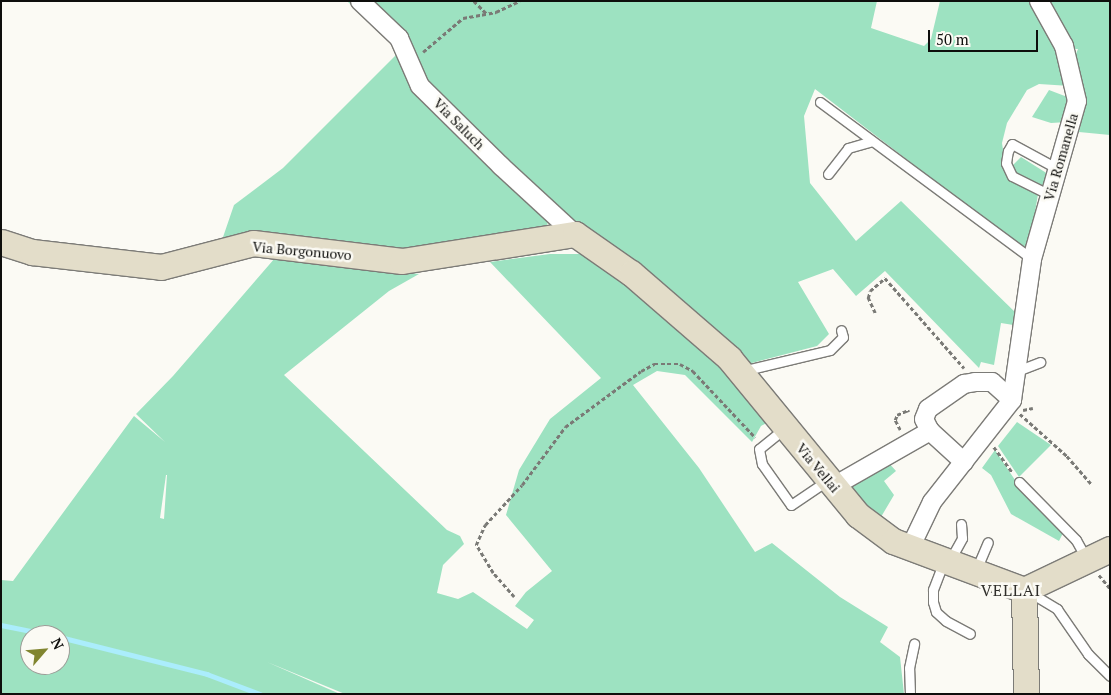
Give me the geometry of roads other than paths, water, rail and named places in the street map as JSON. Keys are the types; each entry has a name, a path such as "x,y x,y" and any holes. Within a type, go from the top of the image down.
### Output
{"street":[{"name":"Via Saluch","path":"360,1 398,38 420,86 500,166 575,234"},
{"name":"Via Romanella","path":"1009,405 1016,371 1032,259 1077,101 1064,46 1039,1"},
{"name":"Via Borgonuovo","path":"1,242 32,252 161,268 254,243 402,261 575,234"},
{"name":"Via Vellai","path":"575,234 631,273 742,371 785,428 858,515 893,541 1024,590"},
{"path":"910,548 932,502 964,462 982,438 1009,405 992,382 964,384 928,409 924,419 930,431 964,462"},
{"path":"830,483 930,431"},
{"path":"1026,694 1024,590 1086,558 1110,549"}],"lane":[{"path":"820,102 1032,259"},
{"path":"828,174 848,148 872,141"},
{"path":"1050,195 1012,176 1006,162 1008,150 1012,144 1058,169"},
{"path":"742,371 830,350 843,337 841,330"},
{"path":"1016,371 1040,362"},
{"path":"785,428 759,449 762,464 791,505 830,483"},
{"path":"1020,482 1076,540 1086,558"},
{"path":"961,524 960,544 946,561 933,590 933,602 936,612 970,634"},
{"path":"975,572 988,542"},
{"path":"1024,590 1057,609 1088,654 1110,676"},
{"path":"910,694 909,668 914,644"}],"waterway":[{"path":"1,625 20,629"},
{"path":"70,640 207,674 260,694"}],"district":[{"name":"VELLAI","path":"1011,590"}]}
